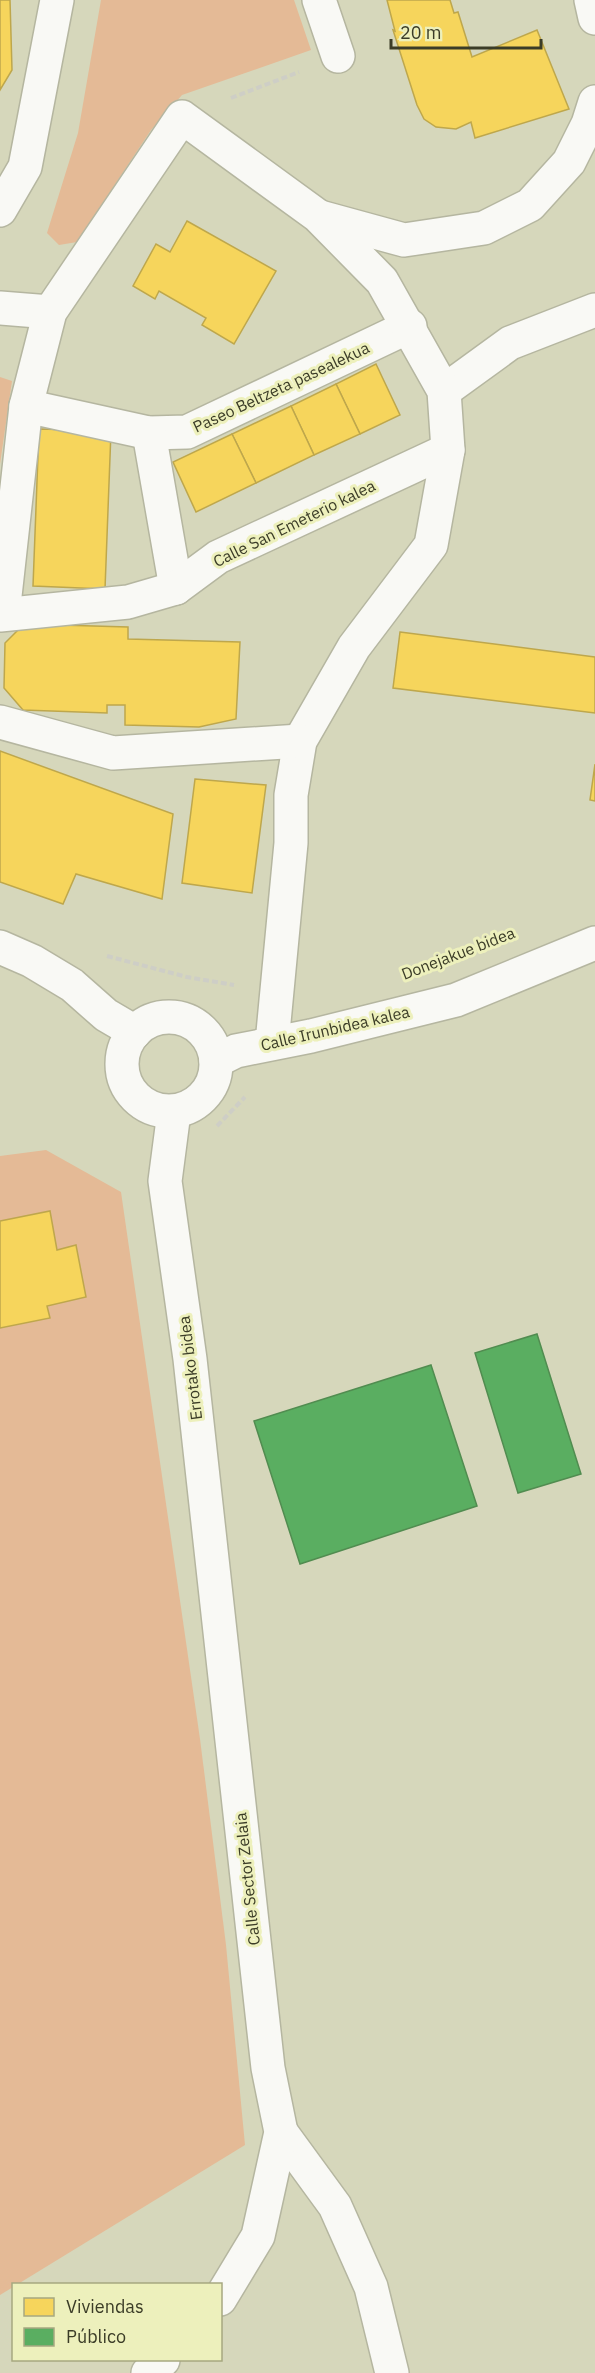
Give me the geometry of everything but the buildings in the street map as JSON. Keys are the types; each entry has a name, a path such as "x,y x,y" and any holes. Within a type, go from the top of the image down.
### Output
{"street":[{"path":"0,210 25,167 57,0"},
{"path":"319,0 338,56"},
{"path":"591,0 595,18"},
{"path":"318,216 404,240 484,228 530,205 569,162 588,124 595,102"},
{"path":"2,615 26,406 50,312 182,117 318,216 382,281 410,326 444,391 448,450 430,544 354,647 300,741 291,795 291,843 272,1043"},
{"path":"0,308 50,312"},
{"path":"444,391 510,343 595,309"},
{"name":"Paseo Beltzeta pasealekua","path":"26,406 149,434 187,432 410,326"},
{"path":"149,434 176,588"},
{"name":"Calle San Emeterio kalea","path":"2,615 128,602 176,588 218,557 448,450"},
{"path":"0,722 113,753 300,741"},
{"name":"Calle Irunbidea kalea","path":"216,1061 236,1051 456,1000 595,943"},
{"path":"0,947 32,961 72,985 106,1016 135,1032"},
{"path":"164,1017 181,1018 200,1029 211,1042 216,1061 213,1082 200,1100 185,1109 174,1112 149,1107 134,1097 125,1082 122,1065 124,1049 135,1032 146,1023 164,1017"},
{"name":"Errotako bidea","path":"174,1112 165,1181 190,1359 219,1625"},
{"name":"Calle Sector Zelaia","path":"219,1625 268,2068 281,2132"},
{"path":"222,2296 258,2236 281,2132"},
{"path":"281,2132 335,2206 371,2287 393,2373"},
{"path":"148,2373 162,2361"}],"path":[{"path":"182,117 308,68"},
{"path":"101,954 188,977 279,988"},
{"path":"214,1133 219,1122 247,1095"}],"shaded area":[{"path":"101,0 294,0 311,50 182,95 151,130 77,242 59,245 47,233 78,133"},
{"path":"0,377 12,381 0,464"},
{"path":"46,1150 121,1192 200,1739 226,1945 245,2145 20,2283 12,2283 12,2288 0,2295 0,1156"}]}
